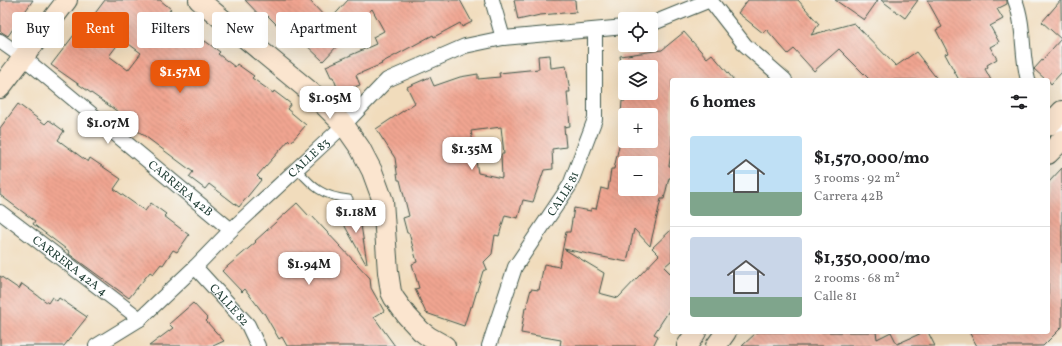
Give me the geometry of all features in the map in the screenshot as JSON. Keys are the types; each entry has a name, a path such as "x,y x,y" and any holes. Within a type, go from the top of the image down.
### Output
{"street":[{"path":"0,88 67,0"},
{"path":"199,0 313,94 344,125 360,148 372,171 383,201 388,272 391,292 407,316 421,331 429,338 445,346"},
{"path":"492,0 503,38"},
{"path":"658,21 710,0 745,45 783,78"},
{"path":"1014,0 1020,12 1025,70 1027,78"},
{"name":"CALLE 83","path":"96,346 140,318 195,267 231,230 344,125 387,80 465,46 503,38 618,28"},
{"name":"CALLE 81","path":"489,346 515,267 570,185 595,119 595,30"},
{"name":"CARRERA 42B","path":"0,41 24,58 231,230"},
{"path":"1050,152 1062,140"},
{"name":"CARRERA 42A 4","path":"0,212 140,318"},
{"name":"CALLE 82","path":"195,267 248,325 258,346"},
{"path":"687,346 695,334"},
{"path":"716,346 725,334"}],"lane":[{"path":"297,169 320,191 334,197 348,200"}],"building":[{"path":"0,0 33,0 25,12 12,12 12,30 8,36 0,31"},
{"path":"105,0 160,0 171,9 169,12 137,12 137,48 204,48 205,41 212,46 212,48 220,52 218,54 235,67 237,64 254,76 252,78 273,93 274,91 291,104 287,109 306,125 291,142 289,140 257,176 261,180 239,207 209,184 205,189 189,177 193,172 134,128 135,127 119,115 121,114 51,65 72,38 72,48 115,48 109,56 128,70 141,53 129,44 129,12 96,12"},
{"path":"245,0 309,0 320,12 276,12 276,24 268,16 268,12 256,12"},
{"path":"348,0 460,0 472,22 462,27 460,23 434,37 433,35 381,63 382,64 356,75 360,85 339,92 333,77 331,77 326,66 367,48 371,48 371,46 376,44 373,37 384,31 372,9 369,12 337,12"},
{"path":"514,0 575,0 576,12 540,15 518,20"},
{"path":"748,0 798,0 819,24 811,35 854,23 896,66 916,52 936,78 868,78 839,49 814,71 794,49 788,54 766,29 763,33 738,13"},
{"path":"835,0 878,0 864,20"},
{"path":"881,0 918,0 905,18"},
{"path":"927,0 1007,0 1007,4 997,9 1003,19 990,26 999,42 990,47 997,59 987,65 988,67 985,69 990,78 958,78 945,54 948,53 936,30 942,27"},
{"path":"1061,0 1062,72 1051,84 1050,78 1044,78 1034,69 1061,39 1042,22"},
{"path":"684,32 707,58 712,54 732,78 670,78 670,178 664,199 661,199 650,246 634,229 627,262 564,249 604,273 599,293 618,298 659,255 652,248 670,231 670,262 664,267 670,273 670,309 654,334 658,336 653,346 560,346 561,340 521,333 525,308 531,289 539,290 544,264 559,267 566,232 570,232 574,208 591,211 591,208 596,209 601,188 608,190 611,169 614,169 618,148 658,148 658,108 622,108 622,101 625,100 658,100 658,60 621,60 620,56 658,52"},
{"path":"309,48 335,48 323,61"},
{"path":"550,55 551,68 566,66 570,92 567,92 570,126 564,127 566,147 552,149 553,169 544,170 533,202 523,200 518,218 505,215 499,236 495,235 492,254 484,262 487,269 483,271 472,307 470,307 464,326 426,313 415,289 419,288 412,264 417,262 403,218 409,216 400,180 398,180 395,158 376,129 415,103 407,87 430,77 434,86 460,77 478,74 478,79 500,77 499,73 539,69 538,56","holes":["501,127 504,154 501,154 502,178 478,173 471,131"]},
{"path":"18,104 45,124 49,120 64,131 58,140 88,162 90,158 121,179 114,189 145,211 151,203 166,214 164,216 189,235 177,252 173,250 163,265 161,264 153,274 150,272 129,298 69,254 70,252 33,224 35,221 0,195 0,128"},
{"path":"1062,168 1062,327 1043,346 977,346 970,334 1050,334 1050,181"},
{"path":"297,203 309,216 311,215 370,278 371,288 384,311 374,317 395,346 287,346 282,337 279,339 264,313 245,289 242,292 222,271 256,242 255,241"},
{"path":"355,214 361,225 366,264 342,221"},
{"path":"0,276 19,289 22,284 48,303 52,297 57,301 59,298 87,317 64,346 0,346"},
{"path":"193,303 208,319 206,321 224,341 213,346 149,346 173,328 169,324"},
{"path":"755,334 876,334 877,339 887,334 892,334 897,344 920,334 929,334 935,346 742,346"}]}
